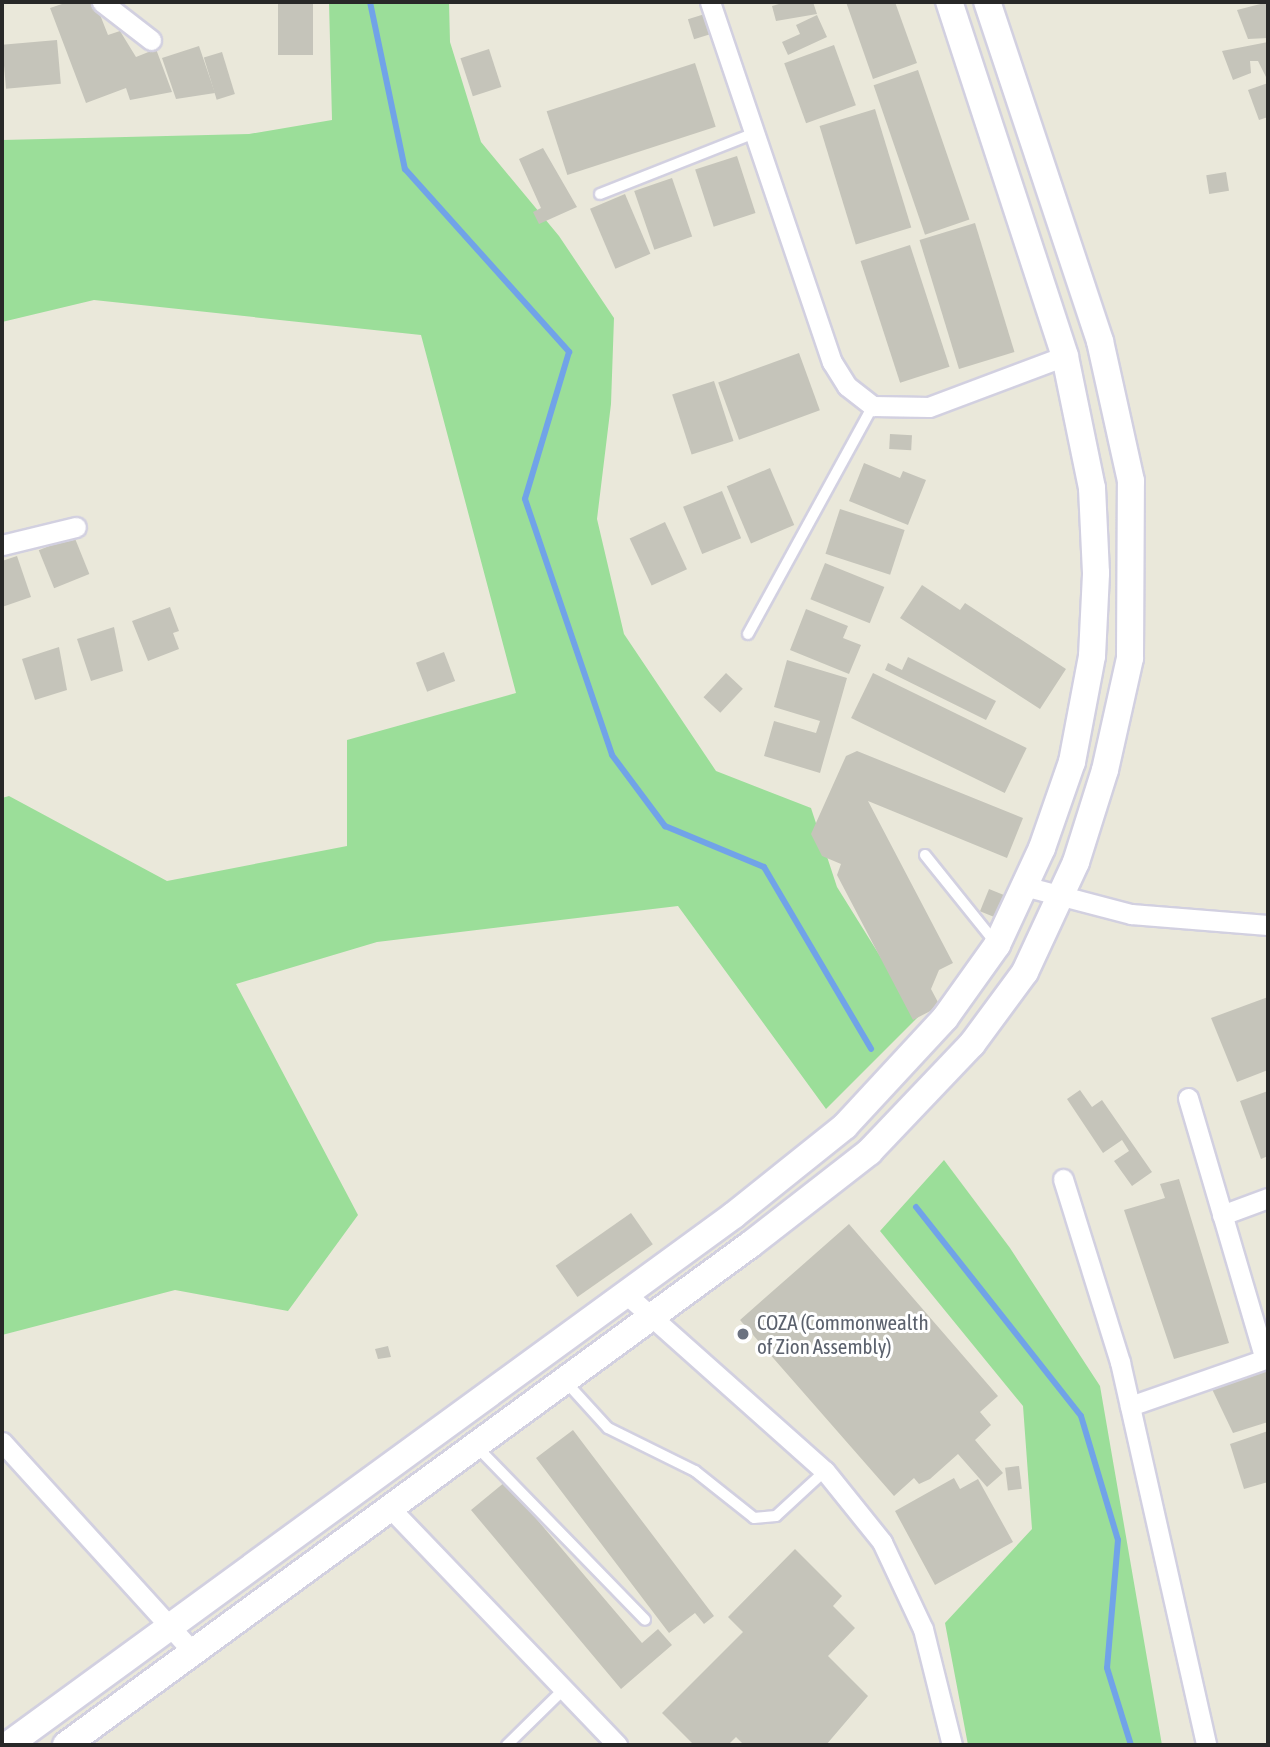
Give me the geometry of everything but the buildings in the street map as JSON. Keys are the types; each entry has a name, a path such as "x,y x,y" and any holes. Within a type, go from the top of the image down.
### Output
{"street":[{"path":"102,2 151,40"},
{"path":"710,2 832,362 847,386 873,406 929,407 1065,356"},
{"path":"8,1745 626,1294 845,1126 945,1018 997,945 1024,886 1072,762 1092,656 1096,573 1092,488 1065,356 949,2"},
{"path":"66,1745 391,1509 869,1152 919,1103 1025,972 1063,897 1105,770 1129,658 1131,481 1100,341 987,2"},
{"path":"2,545 76,527"},
{"path":"1024,886 1131,914 1268,925"},
{"path":"1130,1406 1266,1359 1188,1098"},
{"path":"1063,1180 1130,1406 1206,1745"},
{"path":"1222,1215 1268,1199"},
{"path":"626,1294 648,1318 825,1471 882,1542 923,1629 952,1745"},
{"path":"2,1443 193,1652"},
{"path":"391,1509 617,1745"}],"lane":[{"path":"600,194 755,133"},
{"path":"748,634 873,406"},
{"path":"925,855 997,945"},
{"path":"565,1380 608,1428 695,1471 754,1518 776,1516 825,1471"},
{"path":"476,1446 645,1620"},
{"path":"508,1745 562,1690"}],"green space":[{"path":"329,2 449,2 450,42 481,142 559,236 614,318 611,404 597,519 624,634 716,771 811,808 837,887 918,1017 826,1109 678,906 377,942 236,984 358,1215 288,1311 175,1290 2,1335 2,798 9,796 167,881 347,846 347,740 516,693 421,335 94,300 2,322 2,140 249,134 332,120"},
{"path":"944,1160 1010,1248 1100,1386 1162,1745 968,1745 945,1623 1032,1529 1023,1406 880,1231"}],"waterway":[{"path":"370,2 405,169 569,352 525,499 612,755 665,826 764,867 871,1049"},
{"path":"916,1207 1081,1416 1118,1540 1107,1668 1131,1745"}],"place":[{"name":"COZA (Commonwealth of Zion Assembly)","path":"743,1334"}]}
